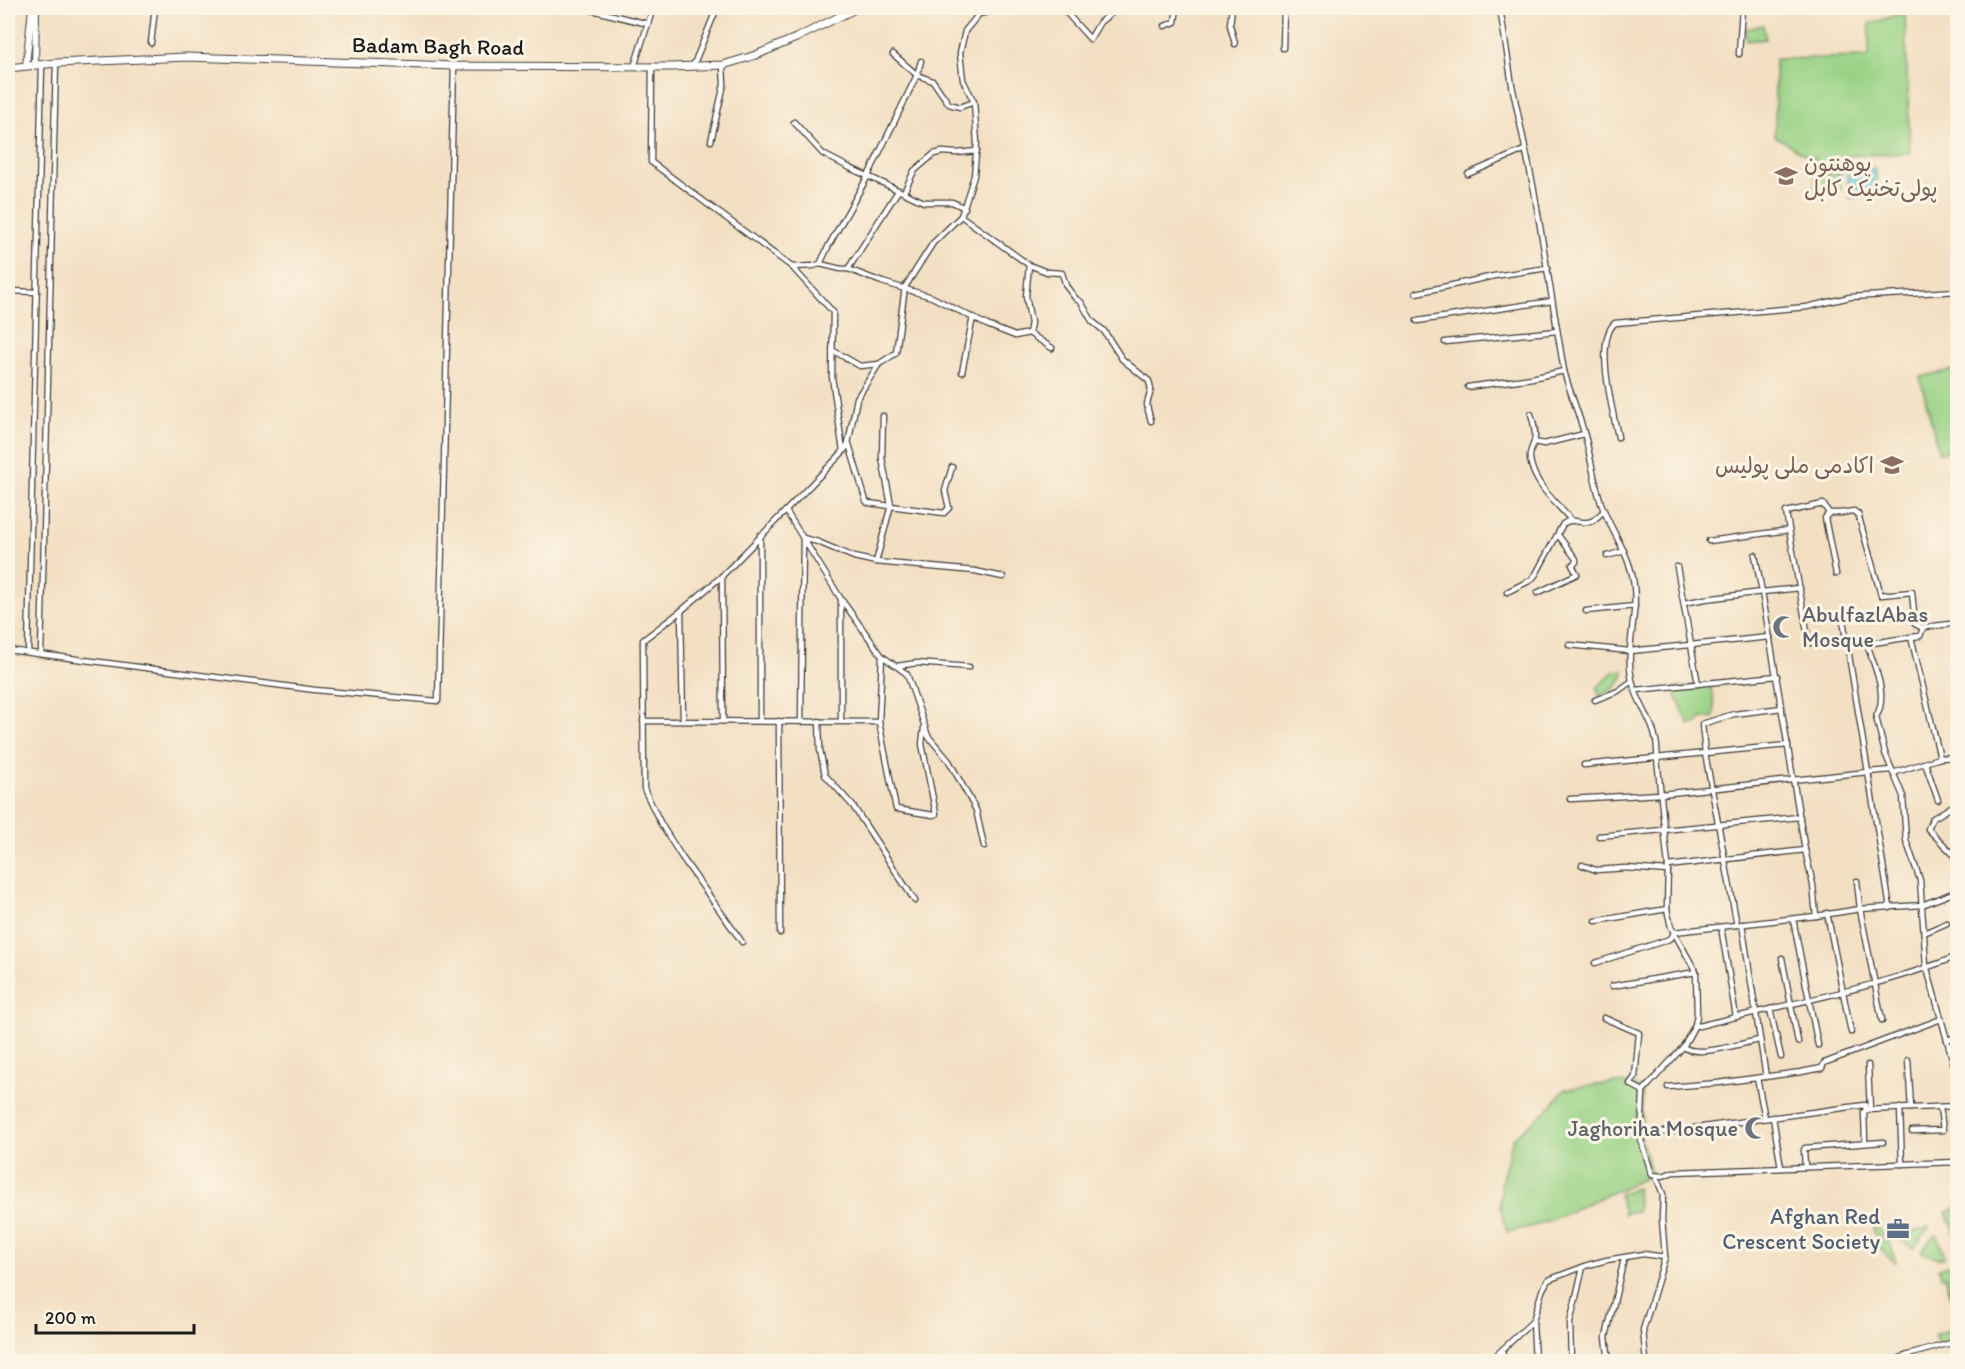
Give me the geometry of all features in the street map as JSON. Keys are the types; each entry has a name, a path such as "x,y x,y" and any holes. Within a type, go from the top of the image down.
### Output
{"main road":[{"path":"26,66 32,8"},
{"path":"36,8 39,65"},
{"name":"Badam Bagh Road","path":"8,68 56,63 186,57 454,66 723,65 756,55 796,38 857,8"}],"street":[{"path":"151,43 155,8"},
{"path":"584,8 648,24"},
{"path":"634,67 653,8"},
{"path":"693,66 717,8"},
{"path":"742,942 681,856 645,793 643,785 643,640 722,576 843,453 848,444 857,398 879,364 896,353 905,287 933,243 961,216 975,176 974,102 963,81 960,53 965,31 979,14 1006,8"},
{"path":"1062,8 1090,39 1100,22 1113,12 1111,8"},
{"path":"1165,27 1175,22 1177,8"},
{"path":"1232,8 1230,25 1235,44"},
{"path":"1283,48 1284,8"},
{"path":"1500,8 1524,150 1534,190 1548,268 1564,371 1584,434 1604,511 1624,552 1634,580 1635,606 1629,661 1635,690 1655,736 1668,868 1668,918 1696,972 1697,1015 1695,1025 1683,1047 1643,1091 1641,1132 1643,1152 1652,1175 1662,1176 1673,1172 1958,1162"},
{"path":"1739,54 1742,8"},
{"path":"892,54 917,75 933,81 949,104 960,107 974,102"},
{"path":"820,264 867,176 917,75 921,61"},
{"path":"41,654 56,63"},
{"path":"28,652 37,292 39,65"},
{"path":"711,141 724,84 723,65"},
{"path":"8,650 315,690 438,701 454,66"},
{"path":"652,67 651,162 792,267 832,312 832,377 843,453"},
{"path":"794,122 823,154 924,202 952,202 965,208"},
{"path":"1468,174 1524,150"},
{"path":"848,269 914,171 934,154 976,151"},
{"path":"961,216 1029,265 1047,272 1062,273 1066,286 1081,302 1087,314 1108,336 1122,359 1149,381 1151,390 1148,410 1151,421"},
{"path":"792,267 820,264 848,269 932,297 987,325 1015,336 1029,333 1052,348"},
{"path":"1029,265 1026,296 1031,323 1029,333"},
{"path":"1416,293 1494,276 1548,268"},
{"path":"8,291 37,292"},
{"path":"1618,437 1606,369 1606,335 1615,323 1807,307 1850,297 1958,291"},
{"path":"1417,321 1552,301"},
{"path":"962,372 973,317"},
{"path":"1445,342 1557,331"},
{"path":"832,350 860,366 879,364"},
{"path":"1468,387 1564,371"},
{"path":"1530,414 1535,431 1534,442 1530,447 1530,459 1536,477 1544,492 1551,496 1571,520"},
{"path":"876,562 891,505 882,458 883,416"},
{"path":"1534,442 1544,444 1584,434"},
{"path":"848,444 866,501 871,504 944,513 949,508 945,491 952,467"},
{"path":"1829,513 1823,504 1786,512 1809,643 1846,637 1866,639 1868,644 1880,686 1880,704 1876,717 1885,753 1903,796 1906,840 1920,880 1927,967 1958,1079"},
{"path":"786,511 842,599 882,656 907,674 928,736 949,761 976,810 984,846"},
{"path":"1507,592 1531,580 1536,574 1563,524 1571,520 1586,523 1593,521 1604,511"},
{"path":"1829,513 1854,511 1858,514 1881,595 1912,592 1916,624 1923,628 1958,623"},
{"path":"1829,513 1825,518 1836,574"},
{"path":"1709,541 1789,530"},
{"path":"1537,593 1577,574 1572,565 1576,559 1558,535"},
{"path":"760,536 760,721"},
{"path":"802,538 854,557 876,562 975,571 1003,577"},
{"path":"801,721 802,538"},
{"path":"1607,556 1624,552"},
{"path":"1755,555 1805,850 1813,885 1816,916"},
{"path":"1677,567 1698,684"},
{"path":"722,576 723,721"},
{"path":"1684,603 1800,588"},
{"path":"841,721 842,599"},
{"path":"1586,611 1635,606"},
{"path":"681,611 682,721"},
{"path":"1842,615 1890,908"},
{"path":"1868,644 1920,636 1923,628"},
{"path":"1569,645 1630,651 1770,637"},
{"path":"1911,637 1940,758"},
{"path":"882,656 879,722 896,809 933,815 936,814 922,744 924,726"},
{"path":"897,666 917,663 969,668"},
{"path":"1635,690 1777,676"},
{"path":"1595,700 1632,681"},
{"path":"1766,1077 1702,724 1734,714 1782,708"},
{"path":"644,721 879,722"},
{"path":"779,721 780,933"},
{"path":"819,721 820,750 825,775 854,806 915,901"},
{"path":"1584,765 1788,745"},
{"path":"1570,799 1660,794 1893,771 1940,758 1958,757"},
{"path":"1925,763 1938,800"},
{"path":"1958,805 1956,804 1932,819 1928,829 1958,859"},
{"path":"1599,836 1800,817"},
{"path":"1582,865 1596,870 1668,868 1805,850"},
{"path":"1857,881 1860,909 1882,1020"},
{"path":"1674,932 1794,919 1860,909 1922,905 1958,891"},
{"path":"1596,921 1667,909"},
{"path":"1827,913 1851,1032"},
{"path":"1794,919 1818,1045"},
{"path":"1924,933 1947,923"},
{"path":"1721,927 1736,1017"},
{"path":"1595,963 1667,940 1674,932"},
{"path":"1695,1025 1699,1026 1842,991 1958,956"},
{"path":"1782,958 1798,1042"},
{"path":"1612,986 1696,972"},
{"path":"1770,1009 1781,1057"},
{"path":"1604,1018 1639,1033 1635,1077 1630,1084 1643,1091"},
{"path":"1668,1087 1766,1077 1822,1068 1824,1063 1941,1019"},
{"path":"1947,1040 1958,1036"},
{"path":"1683,1047 1689,1051 1700,1052 1760,1040"},
{"path":"1908,1060 1911,1108"},
{"path":"1868,1065 1868,1110"},
{"path":"1757,1078 1766,1118"},
{"path":"1641,1132 1651,1134 1865,1105 1868,1110"},
{"path":"1865,1143 1864,1112 1868,1110 1958,1106"},
{"path":"1912,1131 1943,1130 1940,1107"},
{"path":"1900,1108 1902,1164"},
{"path":"1773,1117 1781,1168"},
{"path":"1805,1167 1805,1148 1884,1142"},
{"path":"1646,1362 1643,1330 1665,1257 1663,1194 1656,1176"},
{"path":"1535,1362 1533,1321 1542,1291 1548,1280 1607,1260 1643,1254 1665,1257"},
{"path":"1609,1362 1606,1336 1624,1258"},
{"path":"1571,1362 1570,1323 1583,1267"},
{"path":"1490,1362 1533,1321"},
{"path":"1890,1362 1958,1341"},
{"path":"1501,1362 1503,1348"},
{"path":"1908,1355 1910,1362"}],"green space":[{"path":"1905,12 1910,153 1844,156 1844,172 1814,174 1813,158 1818,157 1811,158 1775,136 1775,59 1869,57 1869,24"},
{"path":"1763,25 1766,39 1746,41 1745,29"},
{"path":"1840,174 1841,190 1815,192 1815,175"},
{"path":"1957,369 1957,450 1939,453 1920,377"},
{"path":"1614,671 1624,671 1622,680 1613,689 1600,696 1597,688"},
{"path":"1711,685 1714,717 1699,719 1698,723 1689,725 1673,688"},
{"path":"1613,1083 1630,1084 1643,1091 1641,1140 1652,1175 1565,1214 1537,1225 1507,1232 1500,1205 1502,1180 1513,1138 1546,1111 1565,1089"},
{"path":"1637,1188 1638,1210 1624,1214 1619,1193"},
{"path":"1958,1208 1957,1240 1952,1222 1949,1222 1946,1212"},
{"path":"1876,1224 1882,1236 1880,1237 1881,1242 1889,1240 1896,1262 1879,1248 1873,1229"},
{"path":"1929,1227 1914,1248 1894,1237"},
{"path":"1937,1235 1945,1257 1938,1259 1921,1252 1932,1237"},
{"path":"1949,1265 1955,1283 1957,1282 1957,1318 1945,1276 1941,1277 1939,1268"},
{"path":"1957,1327 1957,1341 1939,1347 1934,1335"}],"water":[{"path":"1876,168 1878,196 1849,198 1847,170"}],"place":[{"name":"پوهنتون پولی‌تخنیک کابل","path":"1786,176"},
{"name":"اکادمی ملی پولیس","path":"1892,465"},
{"name":"AbulfazlAbas Mosque","path":"1784,627"},
{"name":"Jaghoriha Mosque","path":"1756,1128"},
{"name":"Afghan Red Crescent Society","path":"1898,1229"}]}
